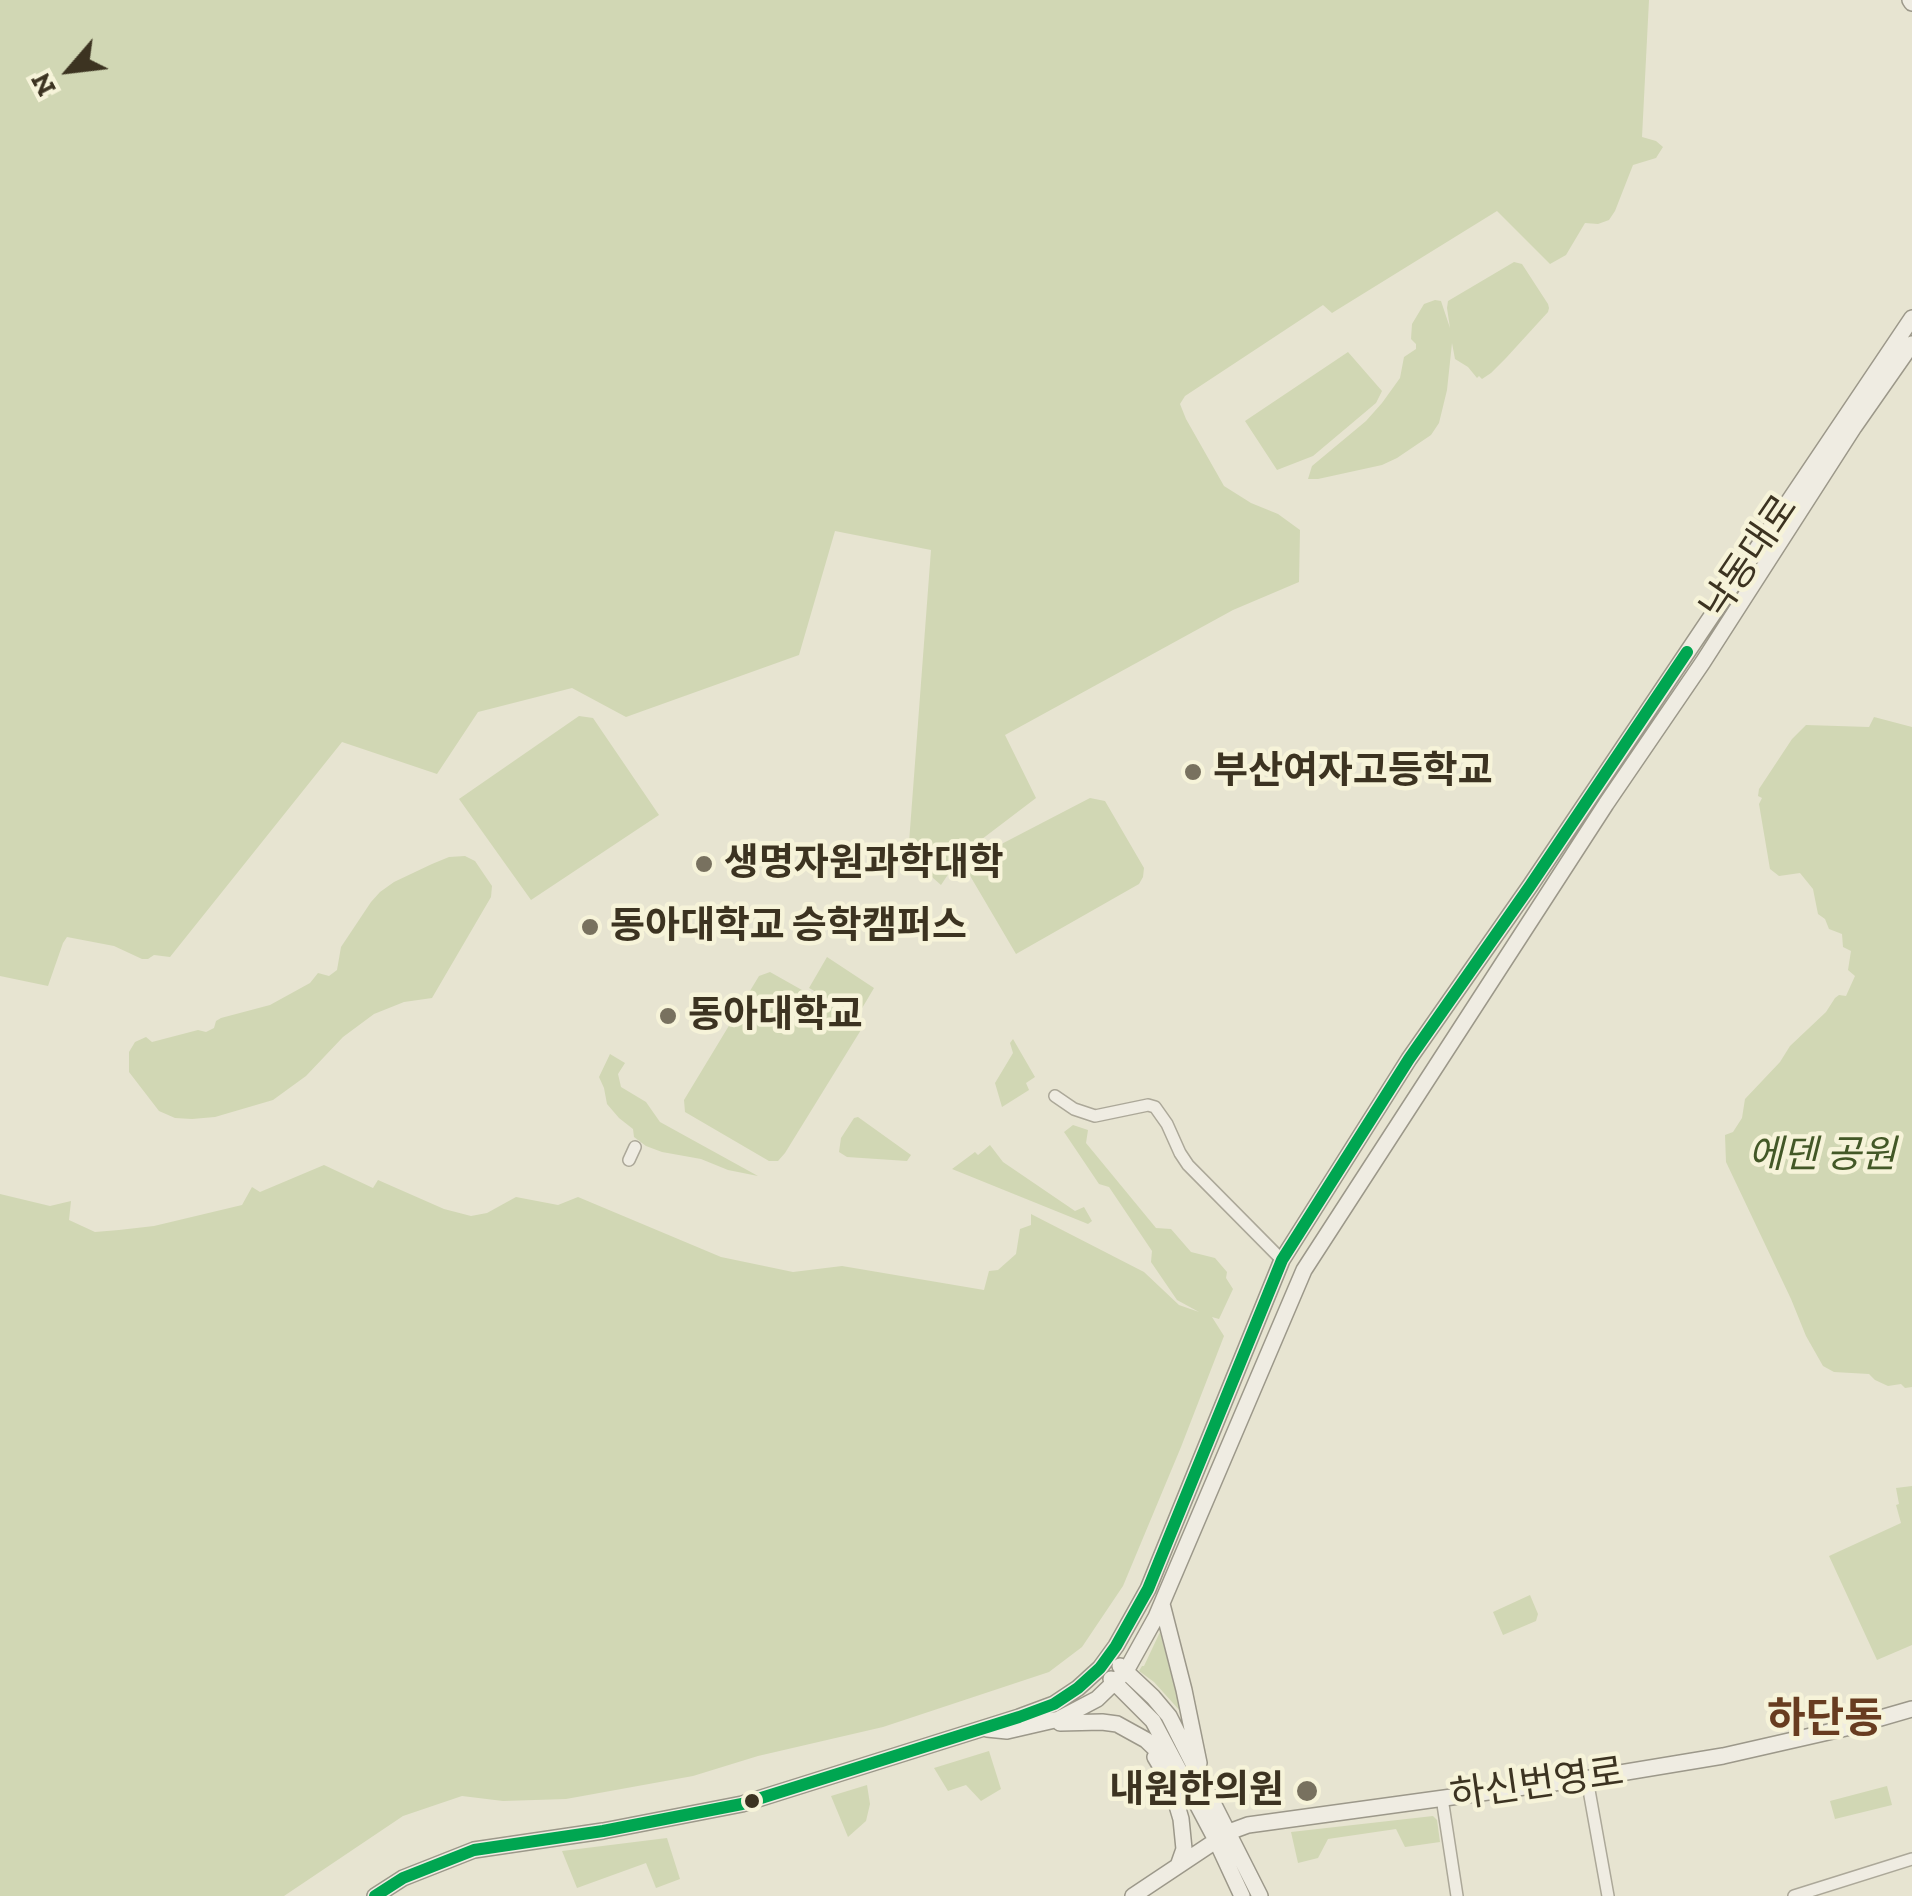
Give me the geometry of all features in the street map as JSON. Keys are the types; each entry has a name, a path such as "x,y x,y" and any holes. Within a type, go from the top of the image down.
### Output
{"street":[{"name":"낙동대로","path":"375,1896 403,1878 474,1850 603,1831 742,1804 1054,1704 1105,1663 1155,1573 1282,1260 1408,1059 1546,862 1912,318"},
{"name":"낙동대로","path":"978,1728 1007,1731 1044,1723 1080,1710 1121,1677 1162,1604 1304,1270 1912,344"},
{"path":"1546,862 1563,874"},
{"path":"1055,1096 1074,1109 1095,1116 1148,1105 1155,1107 1188,1164 1282,1260 1304,1270"},
{"path":"1162,1604 1184,1690 1195,1783"},
{"path":"1105,1663 1169,1716 1195,1783 1260,1896"},
{"name":"하신번영로","path":"1132,1896 1223,1836 1266,1820 1588,1779 1723,1756 1912,1710"},
{"path":"1044,1723 1116,1724 1146,1740 1195,1783"},
{"path":"1146,1740 1170,1782 1181,1819 1184,1850 1178,1866"},
{"path":"1588,1779 1608,1896"},
{"path":"1442,1798 1457,1896"},
{"path":"1223,1836 1242,1896"},
{"path":"1794,1896 1912,1858"}],"green space":[{"path":"0,0 1649,0 1642,137 1663,147 1656,158 1633,165 1609,220 1585,223 1566,255 1550,264 1497,211 1332,313 1323,305 1185,396 1180,404 1186,419 1224,486 1300,530 1299,582 1233,610 1005,735 1036,798 961,855 941,885 908,856 931,550 835,531 799,655 626,717 572,688 478,712 437,774 342,742 170,957 154,955 142,959 114,946 67,937 48,986 0,976"},
{"path":"1514,262 1522,264 1549,308 1506,358 1491,373 1477,378 1455,359 1452,343 1447,390 1439,423 1431,435 1382,465 1308,479 1312,466 1366,421 1400,378 1404,357 1416,349 1411,339 1412,324 1424,304 1441,301 1450,328 1448,301"},
{"path":"1348,352 1382,391 1376,403 1313,456 1277,470 1245,421"},
{"path":"579,716 593,718 659,815 531,900 459,799"},
{"name":"에덴 공원","path":"1874,717 1912,727 1912,1387 1905,1388 1901,1384 1888,1386 1869,1374 1834,1372 1823,1366 1726,1162 1725,1135 1733,1132 1742,1118 1745,1099 1835,998 1846,996 1855,976 1848,970 1851,951 1843,947 1842,934 1829,929 1818,914 1813,889 1800,873 1779,876 1770,869 1759,789 1806,725 1869,727"},
{"path":"1090,798 1105,801 1144,868 1143,877 1139,884 1016,954 969,874 988,851"},
{"path":"465,856 475,861 492,886 491,897 432,998 404,1002 374,1014 343,1037 306,1076 273,1100 215,1117 175,1118 159,1111 129,1072 129,1052 135,1042 146,1037 152,1042 198,1030 206,1032 221,1018 270,1005 310,983 318,973 329,976 337,970 341,947 380,892 432,864"},
{"path":"827,957 874,988 858,1015 809,988"},
{"path":"770,972 864,1025 778,1161 769,1161 685,1112 684,1100 759,976"},
{"path":"1013,1039 1035,1077 1026,1083 1029,1090 1002,1107 995,1083 1013,1053"},
{"path":"610,1054 625,1063 618,1074 621,1087 646,1102 660,1122 758,1176 662,1152 634,1137 633,1129 607,1104 599,1077"},
{"path":"858,1117 911,1155 907,1161 847,1157 839,1152 841,1138"},
{"path":"1073,1125 1088,1130 1086,1143 1156,1228 1171,1229 1191,1252 1215,1258 1227,1272 1233,1289 1219,1319 1212,1317 1224,1336 1123,1586 1082,1647 1049,1672 883,1727 758,1756 693,1776 566,1799 503,1801 462,1796 403,1816 284,1896 0,1896 0,1194 50,1206 71,1201 69,1220 95,1232 119,1230 154,1226 242,1205 252,1187 260,1192 324,1165 373,1188 378,1180 444,1209 471,1216 487,1213 516,1197 558,1205 578,1197 721,1257 793,1272 842,1266 984,1290 989,1271 998,1270 1016,1254 1020,1229 1031,1225 1031,1214 1144,1272 1179,1305 1199,1312 1177,1300 1151,1262 1152,1251 1109,1187 1099,1184 1064,1132"},
{"path":"990,1145 1003,1162 1075,1211 1084,1207 1092,1221 1088,1224 952,1169"},
{"path":"1912,1486 1912,1645 1877,1660 1829,1556 1901,1523 1896,1488"},
{"path":"1530,1595 1538,1614 1536,1621 1503,1635 1493,1612"},
{"path":"1160,1632 1181,1712 1139,1671"},
{"path":"989,1751 1001,1789 981,1801 966,1785 948,1791 934,1768"},
{"path":"867,1785 870,1804 866,1821 848,1837 831,1796"},
{"path":"1887,1786 1892,1805 1835,1819 1830,1801"},
{"path":"1433,1816 1440,1842 1405,1847 1396,1829 1328,1839 1318,1858 1298,1863 1291,1832"},
{"path":"667,1838 680,1879 656,1888 646,1863 577,1888 562,1851"}],"transit line":[{"path":"375,1896 403,1878 474,1850 603,1831 742,1804 1019,1717 1054,1704 1100,1668 1148,1589 1282,1260 1409,1059 1687,652"}],"place":[{"name":"부산여자고등학교","path":"1193,772"},
{"name":"생명자원과학대학","path":"704,864"},
{"name":"동아대학교 승학캠퍼스","path":"590,927"},
{"name":"동아대학교","path":"668,1016"},
{"name":"내원한의원","path":"1307,1791"}],"district":[{"name":"하단동","path":"1825,1720"}]}
